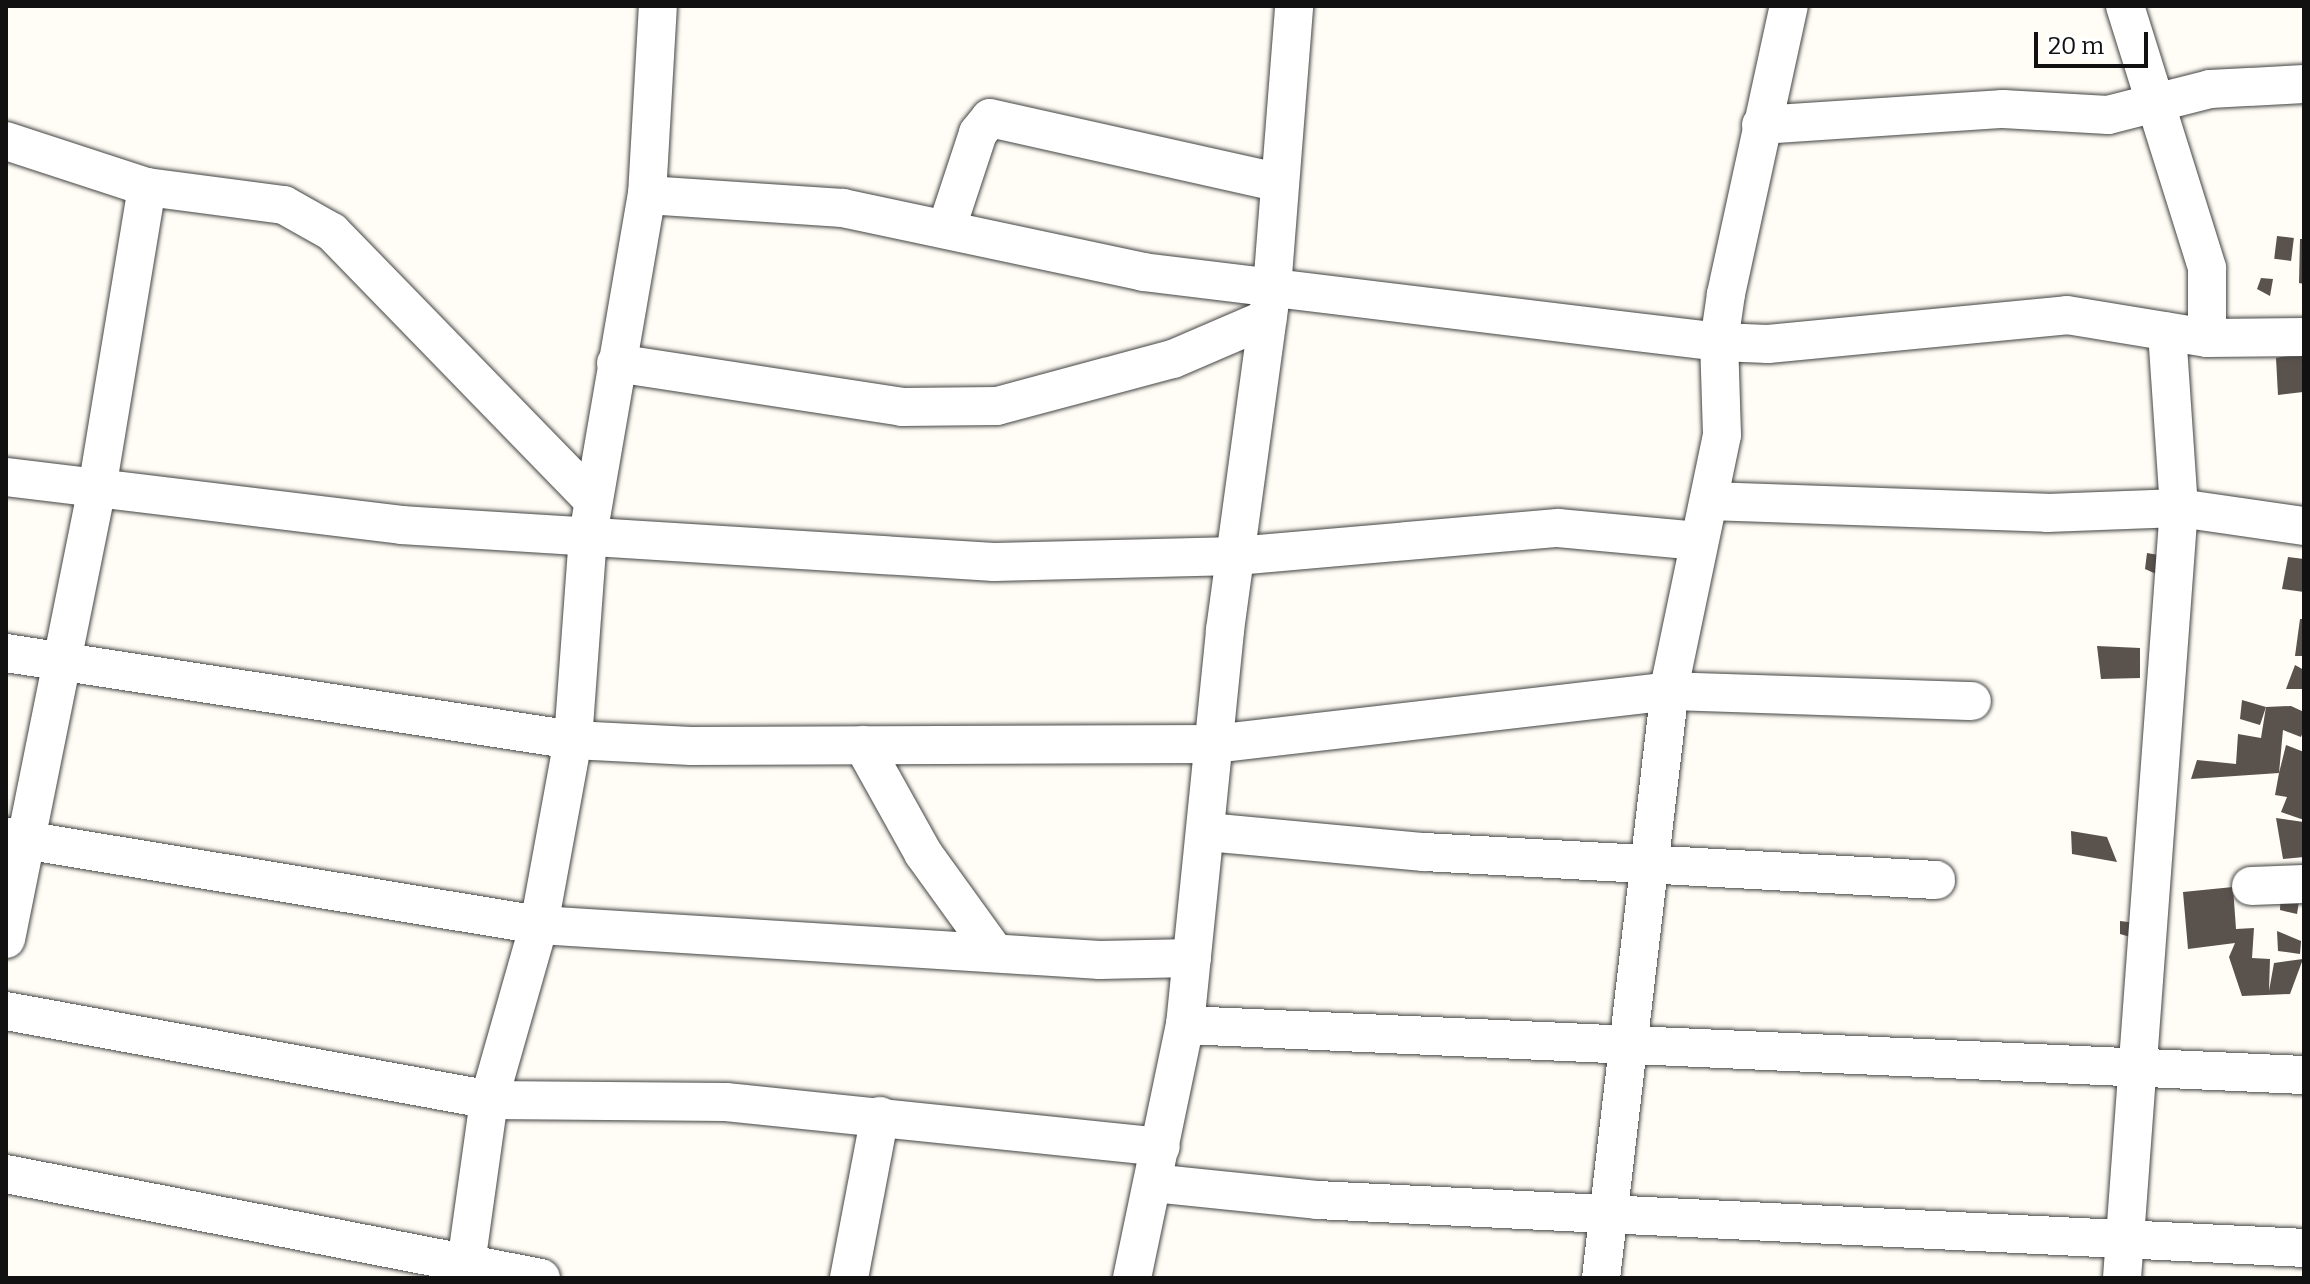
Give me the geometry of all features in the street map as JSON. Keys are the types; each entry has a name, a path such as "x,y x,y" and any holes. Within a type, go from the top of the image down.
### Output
{"street":[{"path":"465,1271 489,1100 539,925 573,740 590,518 647,195 658,6"},
{"path":"1132,1278 1185,1025 1236,556 1270,303 1276,182 1294,6"},
{"path":"1601,1278 1606,1213 1654,865 1669,691 1722,435 1719,342 1761,125 1789,6"},
{"path":"2125,6 2207,268 2207,338"},
{"path":"1761,125 2003,109 2108,115 2210,89 2304,84"},
{"path":"947,227 978,133 990,118 1276,182"},
{"path":"6,141 147,187 284,205 332,232 590,518"},
{"path":"6,939 16,838 63,662 97,489 147,187"},
{"path":"647,195 843,208 947,227 1270,303 1719,342 1768,344 2067,315 2207,338 2304,337"},
{"path":"616,363 902,407 997,406 1042,399 1173,359 1270,303"},
{"path":"2122,1278 2129,1240 2137,1072 2179,508 2167,331"},
{"path":"6,477 401,525 590,518 994,562 1236,556 1558,528 1698,541"},
{"path":"1709,501 2047,513 2179,508 2304,526"},
{"path":"6,653 573,740 863,745 1214,744 1669,691 1972,701"},
{"path":"863,745 923,853 995,953"},
{"path":"1207,832 1654,865 1936,880"},
{"path":"16,838 539,925 995,953 1192,958"},
{"path":"2251,886 2304,884"},
{"path":"6,1011 489,1100 726,1102 880,1116 1157,1165 1317,1200 2304,1248"},
{"path":"1185,1025 1628,1044 2137,1072 2304,1075"},
{"path":"849,1278 880,1116"},
{"path":"6,1174 465,1271 541,1278"}],"building":[{"path":"2277,236 2294,238 2291,261 2274,259"},
{"path":"2300,239 2304,239 2304,284 2299,283"},
{"path":"2261,278 2273,279 2270,296 2257,289"},
{"path":"2303,353 2303,392 2278,395 2276,358"},
{"path":"2147,553 2164,556 2163,577 2145,569"},
{"path":"2288,557 2304,559 2304,592 2282,589"},
{"path":"2300,619 2304,619 2304,656 2295,656"},
{"path":"2097,646 2140,648 2140,678 2101,679"},
{"path":"2295,665 2304,670 2304,689 2286,689"},
{"path":"2242,700 2266,707 2260,725 2240,719"},
{"path":"2291,706 2304,712 2304,729 2301,737 2283,730 2279,773 2191,779 2197,760 2236,764 2238,734 2261,738 2266,707"},
{"path":"2286,745 2304,752 2304,820 2281,812 2287,797 2275,795"},
{"path":"2276,818 2304,822 2304,857 2283,859"},
{"path":"2071,831 2107,837 2117,862 2072,854"},
{"path":"2233,887 2236,929 2254,928 2252,958 2270,959 2269,991 2274,963 2303,959 2290,994 2242,996 2229,957 2235,943 2188,949 2183,892"},
{"path":"2281,890 2300,895 2297,914 2280,910"},
{"path":"2120,921 2136,923 2137,939 2120,934"},
{"path":"2277,931 2301,941 2300,954 2278,951"}]}
